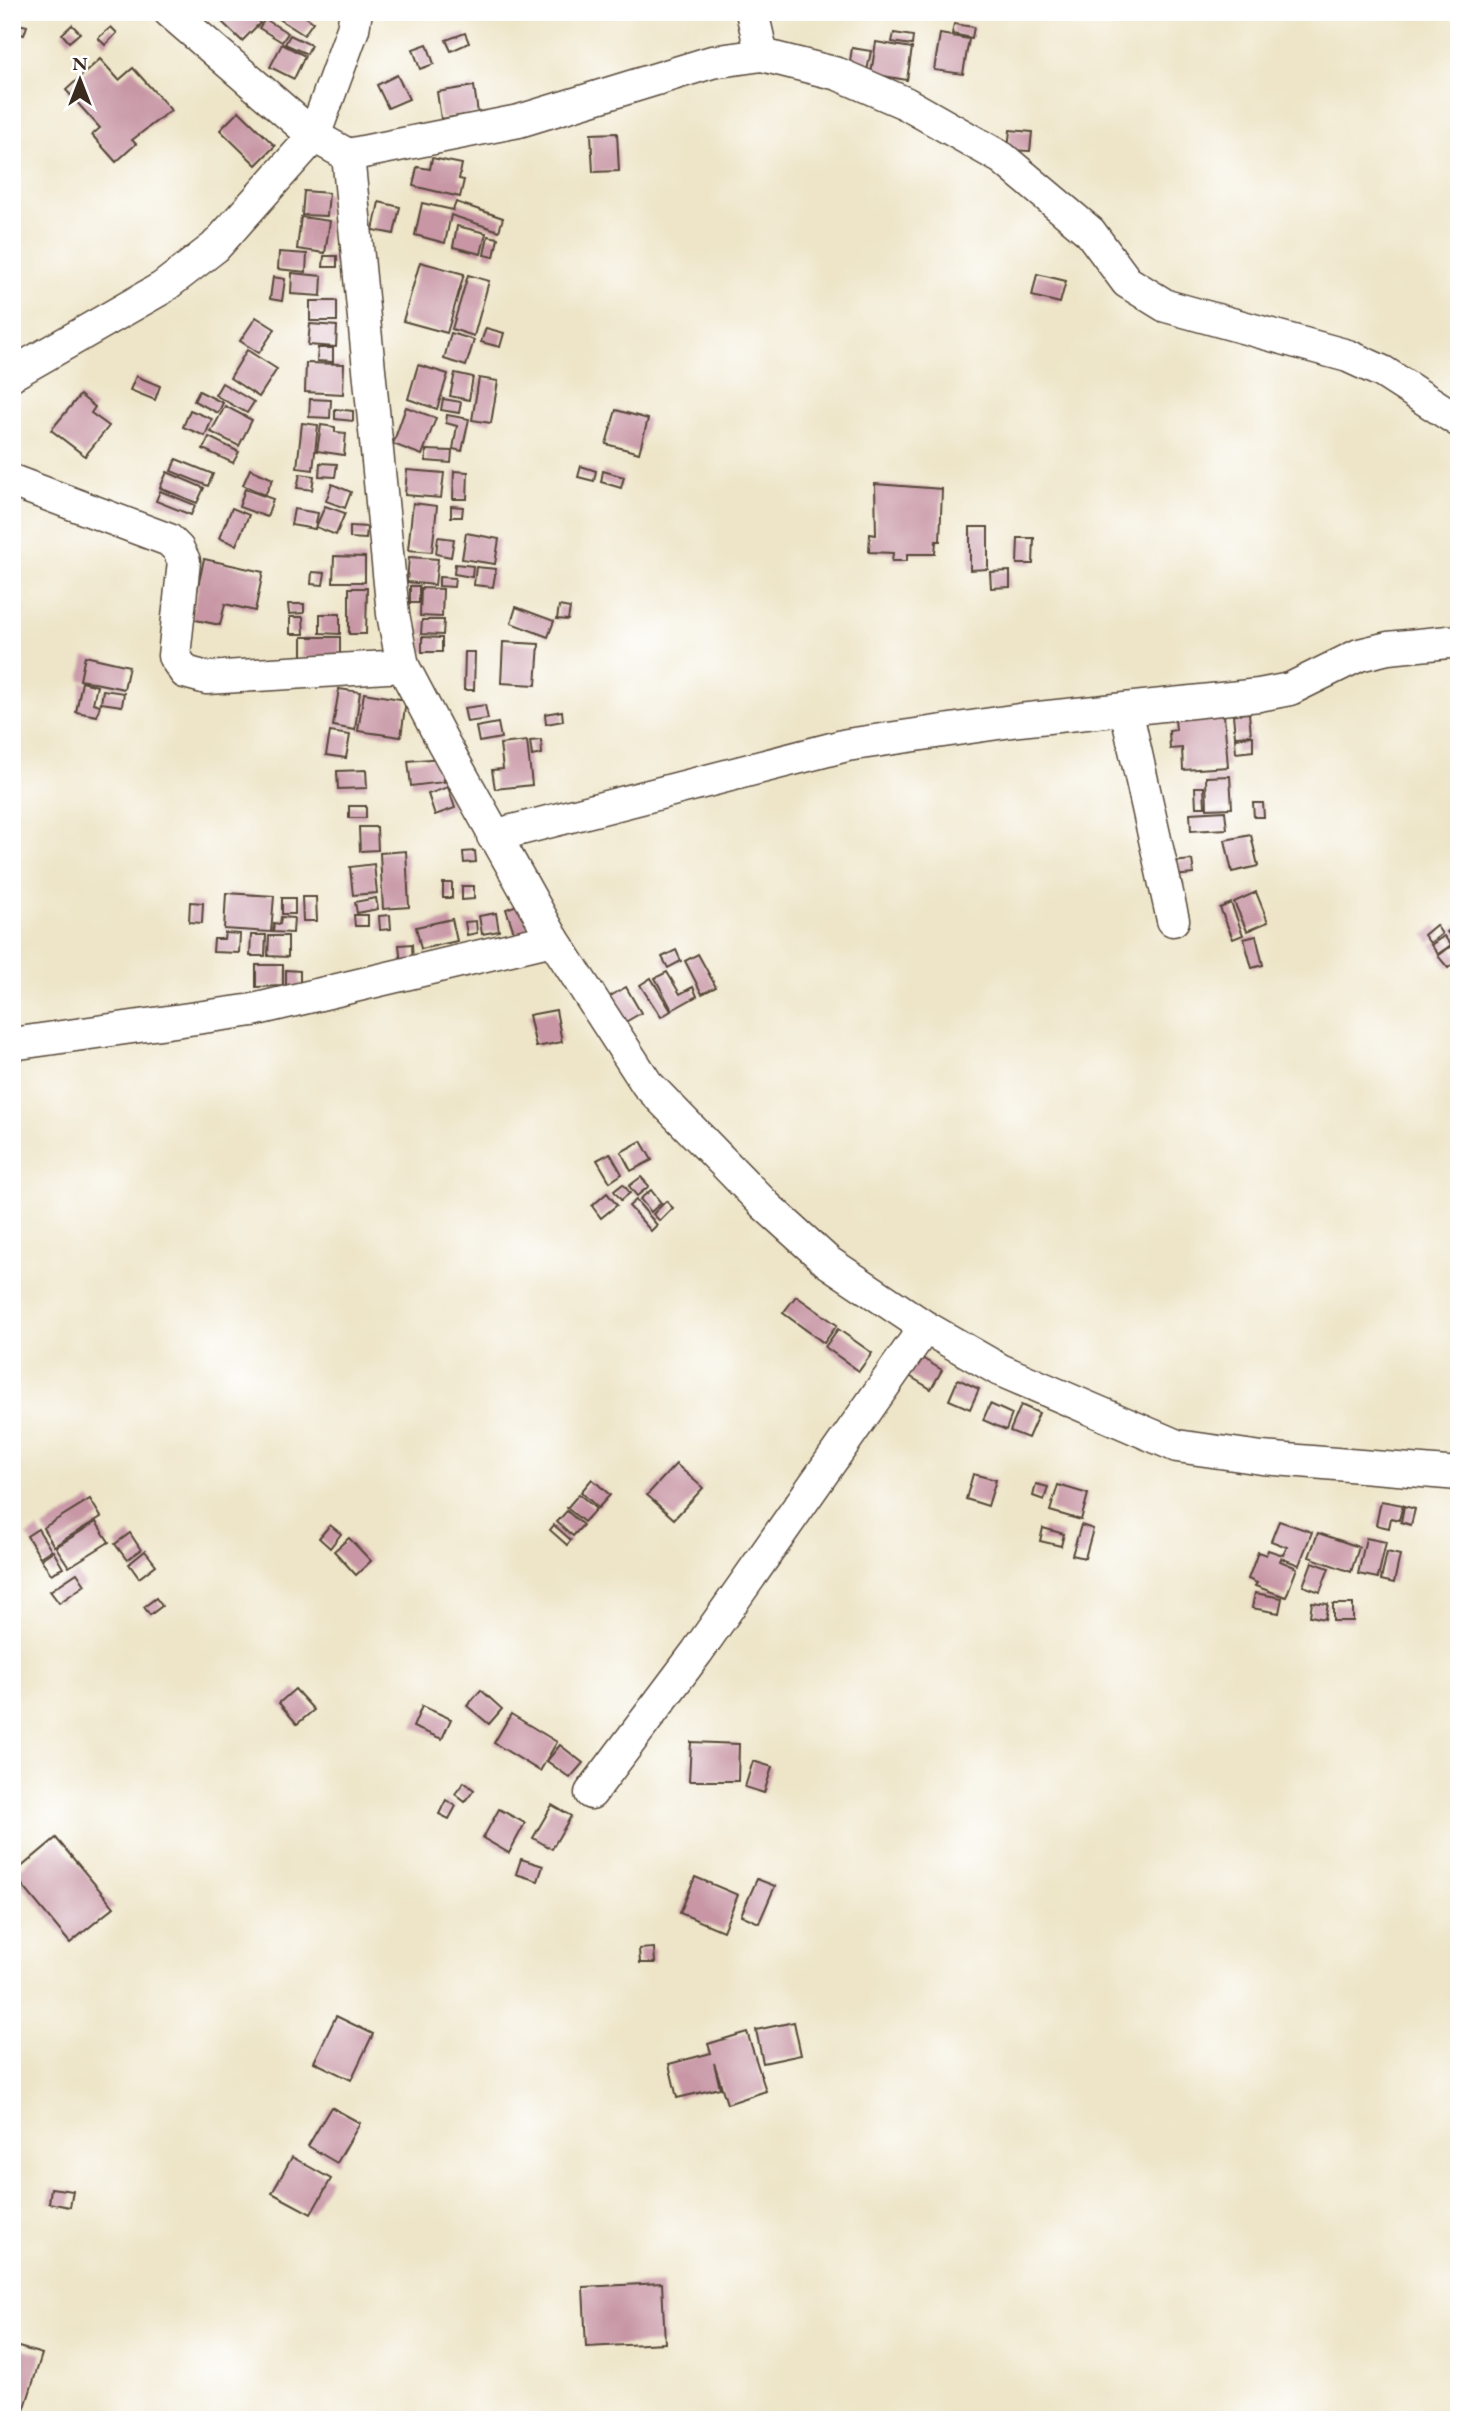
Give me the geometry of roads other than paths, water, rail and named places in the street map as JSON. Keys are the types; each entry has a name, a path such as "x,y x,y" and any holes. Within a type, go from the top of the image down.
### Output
{"street":[{"path":"170,12 314,136 348,155 519,121 712,62 762,55 838,74 905,103 1002,158 1090,232 1127,282 1143,295 1166,306 1348,356 1383,372 1459,421"},
{"path":"12,374 162,288 215,247 314,136 353,29 356,12"},
{"path":"752,12 762,55"},
{"path":"348,155 393,614 403,666 493,836 553,939 647,1084 766,1206 828,1262 925,1327 1000,1370 1177,1446 1262,1458 1459,1474"},
{"path":"12,481 169,540 178,549 184,561 174,656 185,672 207,678 403,666"},
{"path":"493,836 847,745 1019,720 1290,689 1359,655 1388,648 1459,641"},
{"path":"1126,709 1173,920"},
{"path":"12,1044 253,1010 553,939"},
{"path":"591,1793 697,1652 925,1327"}]}
